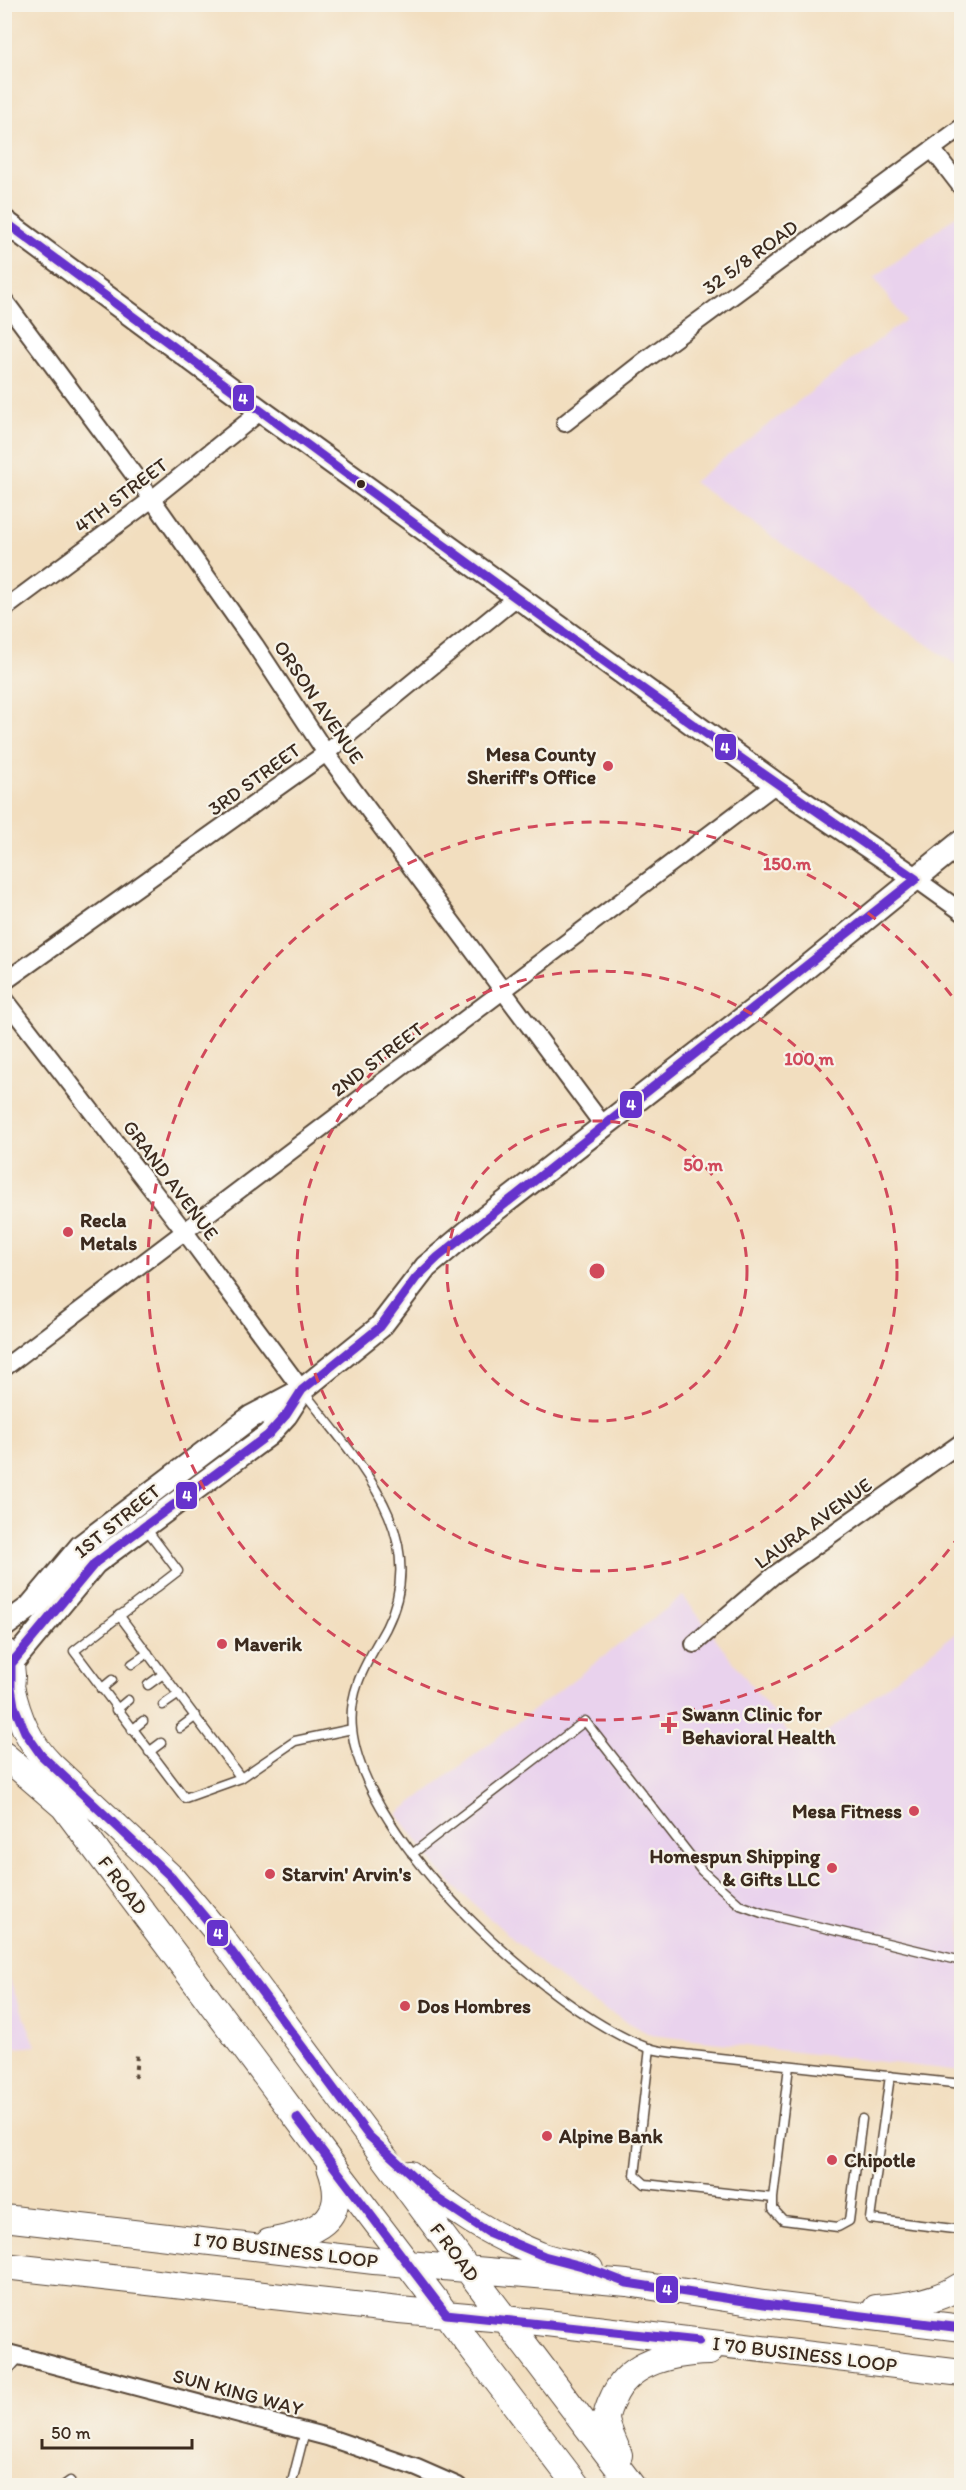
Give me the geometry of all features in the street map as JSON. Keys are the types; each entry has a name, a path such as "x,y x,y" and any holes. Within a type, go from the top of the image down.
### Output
{"main road":[{"name":"F ROAD","path":"8,1675 19,1719 37,1750 171,1877 217,1932 468,2270 630,2483"},
{"name":"F ROAD","path":"4,1755 64,1807 577,2486"},
{"path":"368,2135 438,2199 488,2232 544,2256 582,2266 627,2283"},
{"path":"249,2246 308,2233 322,2225 331,2214 336,2196 334,2177 327,2158"},
{"name":"I 70 BUSINESS LOOP","path":"4,2218 408,2264 627,2283 824,2312 962,2328"},
{"name":"I 70 BUSINESS LOOP","path":"4,2266 506,2319 962,2373"},
{"path":"824,2312 925,2303 962,2285"},
{"path":"630,2483 606,2418 617,2388 628,2375 642,2366 677,2356 705,2352 781,2351"}],"street":[{"name":"32 5/8 ROAD","path":"565,423 644,361 962,127"},
{"path":"932,148 962,188"},
{"path":"4,220 261,411 776,784 962,912"},
{"name":"ORSON AVENUE","path":"4,300 152,499 255,645 326,753 603,1125"},
{"name":"4TH STREET","path":"4,609 152,499 261,411"},
{"name":"3RD STREET","path":"4,982 326,753 518,596"},
{"name":"2ND STREET","path":"4,1368 776,784"},
{"name":"1ST STREET","path":"4,1626 29,1608 81,1546 252,1417 302,1390 380,1327 416,1278 438,1257 603,1125 768,999 962,841"},
{"name":"GRAND AVENUE","path":"4,998 185,1232 302,1390"},
{"name":"1ST STREET","path":"8,1675 95,1563 268,1435 286,1415 302,1390"},
{"name":"LAURA AVENUE","path":"694,1644 774,1575 962,1442"},
{"name":"SUN KING WAY","path":"13,2354 305,2431 417,2468 458,2486"}],"lane":[{"path":"302,1390 379,1492 389,1512 398,1544 398,1592 394,1611 362,1669 355,1695 352,1729 366,1776 382,1808 412,1854 475,1923 568,2004 623,2037 650,2048 789,2066 962,2084"},
{"path":"144,1527 178,1571 74,1652 185,1798 241,1778 295,1741 352,1729"},
{"path":"119,1615 241,1778"},
{"path":"132,1665 148,1653"},
{"path":"148,1685 163,1674"},
{"path":"101,1689 112,1680"},
{"path":"163,1706 179,1694"},
{"path":"117,1710 128,1700"},
{"path":"180,1728 196,1716"},
{"path":"132,1730 143,1720"},
{"path":"412,1854 585,1721 702,1872 740,1905 962,1961"},
{"path":"149,1752 161,1743"},
{"path":"650,2048 635,2175 645,2184 773,2198"},
{"path":"789,2066 773,2198 773,2209 783,2220 838,2226 847,2224 850,2216 862,2119"},
{"path":"891,2076 870,2219 962,2230"},
{"path":"4,2375 13,2354"},
{"path":"291,2486 305,2431"}],"path":[{"path":"135,2078 137,2055"}],"shaded area":[{"path":"961,212 961,668 693,482 905,320 874,278"},
{"path":"683,1596 802,1751 961,1629 961,2071 651,2035 590,2001 547,1969 460,1892 440,1871 397,1814"},
{"path":"5,1969 36,2046 5,2049"}],"transit line":[{"name":"4","path":"4,221 571,637 800,800 916,879 438,1257 416,1278 380,1327 302,1390 286,1415 268,1435 95,1563 11,1664 14,1706 25,1732 41,1755 171,1877 217,1932 368,2135 438,2199 488,2232 544,2256 582,2266 627,2283 764,2304 962,2328"},
{"name":"4","path":"297,2118 446,2314 699,2341"}],"place":[{"name":"Mesa County Sheriff's Office","path":"608,766"},
{"name":"Recla Metals","path":"68,1232"},
{"name":"Maverik","path":"222,1644"},
{"name":"Swann Clinic for Behavioral Health","path":"669,1725"},
{"name":"Mesa Fitness","path":"914,1811"},
{"name":"Homespun Shipping & Gifts LLC","path":"832,1868"},
{"name":"Starvin' Arvin's","path":"270,1874"},
{"name":"Dos Hombres","path":"405,2006"},
{"name":"Alpine Bank","path":"547,2136"},
{"name":"Chipotle","path":"832,2160"}]}
